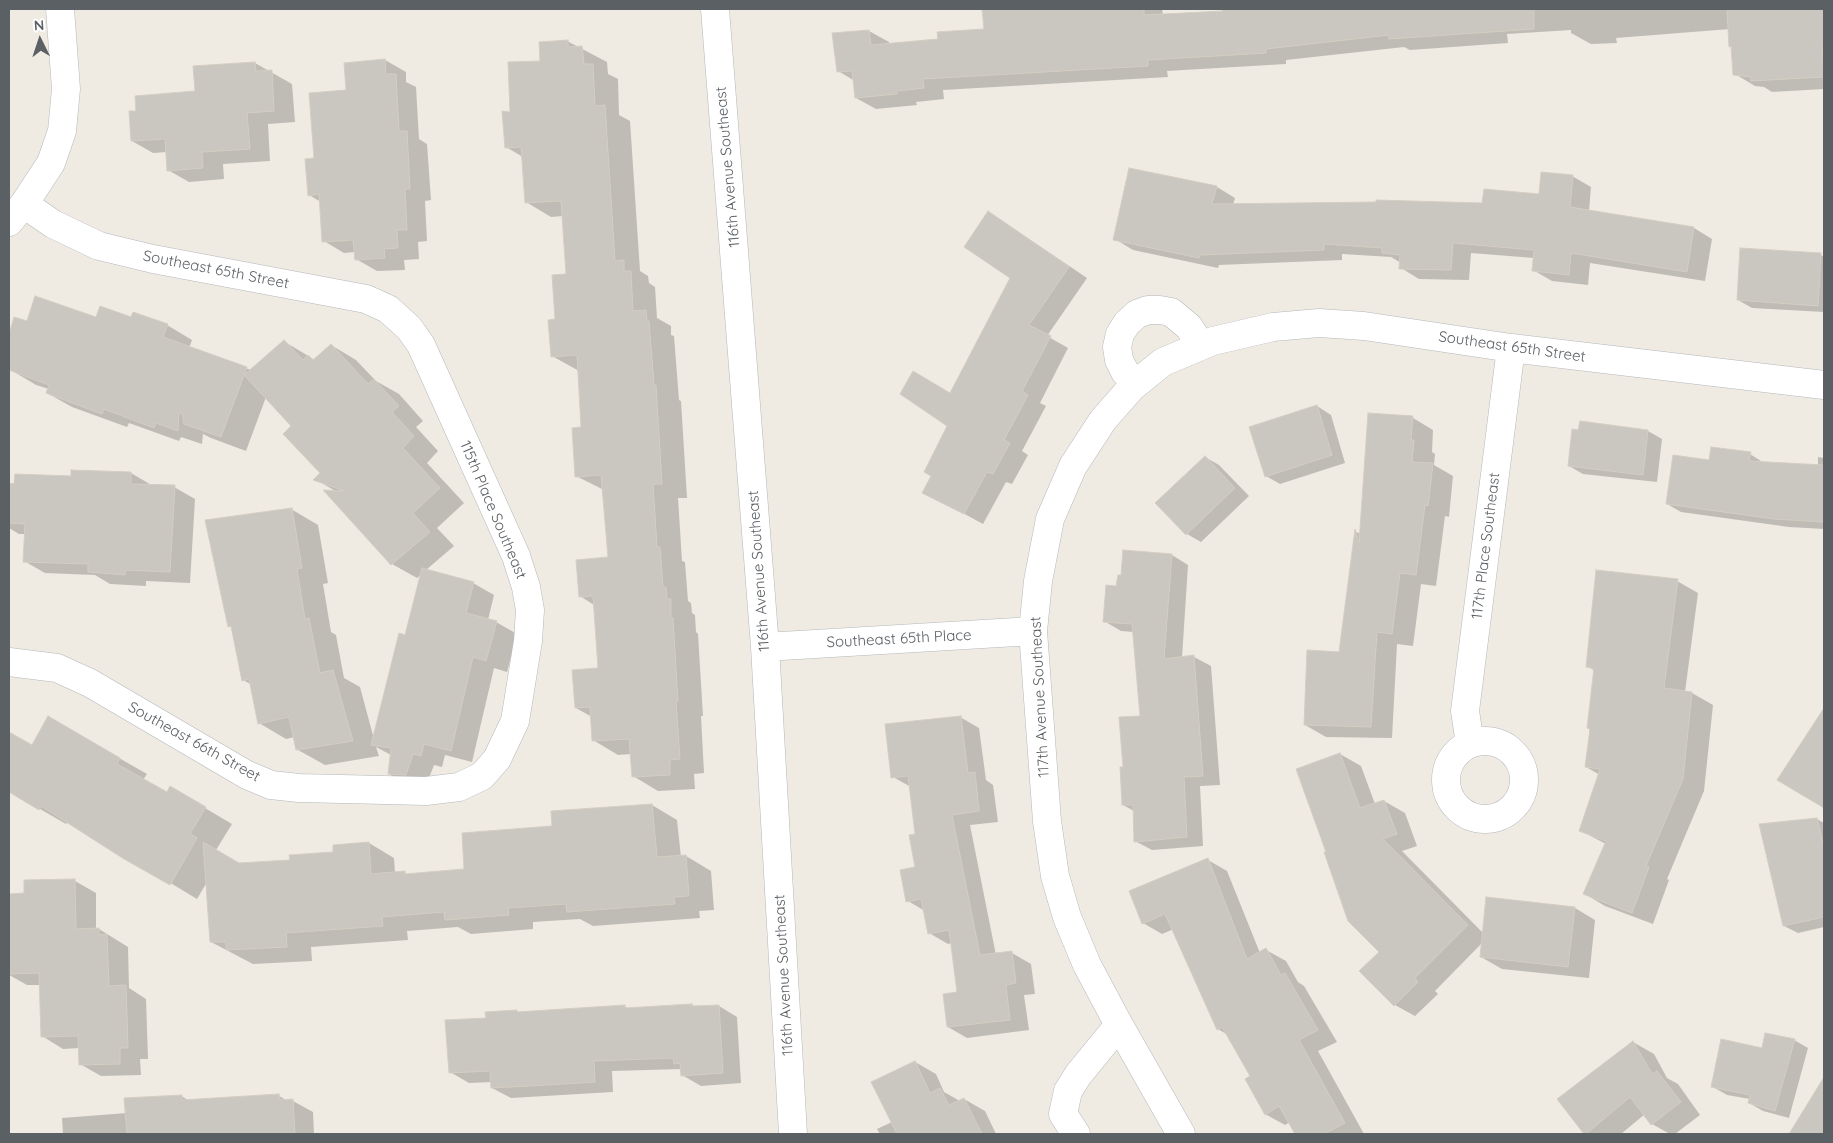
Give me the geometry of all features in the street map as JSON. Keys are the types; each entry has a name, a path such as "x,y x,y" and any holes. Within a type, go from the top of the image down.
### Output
{"street":[{"path":"16,213 52,163 62,131 66,89 60,9"},
{"name":"116th Avenue Southeast","path":"715,9 765,647 793,1134"},
{"name":"Southeast 65th Street","path":"16,213 53,224 99,246 153,259 366,299 388,309 410,328"},
{"path":"1136,383 1125,372 1119,360 1117,347 1120,334 1127,323 1138,314 1148,310 1171,312 1189,327 1201,346"},
{"name":"Southeast 65th Street","path":"1163,362 1213,341 1273,327 1319,324 1364,326 1512,348 1824,385"},
{"name":"115th Place Southeast","path":"410,328 425,354 516,556 526,587 530,610 528,641 515,721 497,759"},
{"name":"117th Place Southeast","path":"1470,744 1466,711 1512,348"},
{"name":"117th Avenue Southeast","path":"1163,362 1136,383 1103,420 1073,466 1050,519 1038,581 1033,631 1047,822 1054,876 1067,917 1087,965 1174,1133"},
{"name":"Southeast 65th Place","path":"765,647 1033,631"},
{"name":"Southeast 66th Street","path":"9,662 58,668 98,688 247,775 271,785 299,788 426,790 459,787 482,776 497,759"},
{"path":"1076,1134 1063,1114 1068,1091 1119,1025"}],"building":[{"path":"982,9 1144,9 1144,15 1223,11 1222,9 1534,9 1534,29 1389,39 1389,35 1266,49 1266,53 1148,60 1148,66 923,79 924,88 897,91 897,94 855,98 852,71 837,72 832,33 869,30 871,45 938,39 937,32 984,29"},
{"path":"1727,9 1824,9 1824,44 1822,44 1824,77 1751,81 1751,77 1733,75"},
{"path":"568,40 568,47 582,46 584,64 593,64 595,106 605,105 615,261 624,260 624,271 631,271 633,311 646,310 647,321 649,321 654,385 656,385 662,484 653,484 657,547 660,547 663,587 666,587 667,599 671,599 678,702 676,702 680,759 670,760 670,775 632,777 629,739 592,741 590,707 575,708 572,670 598,668 593,596 579,597 576,560 608,557 601,475 575,477 572,428 581,427 577,355 551,357 548,320 555,319 552,275 566,274 561,201 525,203 521,147 505,148 502,111 510,112 508,62 540,61 539,42"},
{"path":"385,59 386,74 396,74 399,131 407,131 410,189 405,189 407,230 397,230 398,248 384,249 385,258 355,260 353,240 322,242 319,194 308,196 305,159 314,158 309,93 346,90 344,63"},
{"path":"255,62 256,71 272,70 274,111 247,113 250,149 202,152 203,168 167,171 165,139 131,141 129,111 136,111 135,96 195,91 193,66"},
{"path":"1129,168 1217,186 1212,204 1376,202 1376,200 1482,203 1484,189 1539,194 1541,172 1573,175 1570,207 1694,227 1687,272 1571,253 1569,275 1532,271 1534,250 1453,243 1451,270 1399,269 1400,255 1382,253 1382,248 1324,244 1324,250 1200,255 1199,258 1113,240"},
{"path":"988,211 1069,267 1029,325 1051,336 1022,391 1028,395 1004,440 1010,443 993,474 987,472 964,514 922,493 931,476 924,472 947,426 900,394 913,371 950,393 1010,278 964,247"},
{"path":"1740,248 1821,253 1818,306 1737,300"},
{"path":"35,296 96,317 100,306 131,317 133,312 168,324 163,337 247,367 221,437 184,424 182,413 179,413 178,431 156,423 154,428 104,409 102,414 46,393 49,385 9,370 9,334 14,317 27,321"},
{"path":"284,340 303,360 308,355 313,360 331,344 368,384 374,379 399,406 392,412 414,436 403,448 440,488 413,513 430,532 391,565 323,490 345,491 313,480 320,473 283,434 291,426 244,375"},
{"path":"1317,405 1332,455 1265,477 1249,427"},
{"path":"1368,413 1413,416 1411,440 1414,440 1412,462 1433,463 1428,506 1425,505 1416,575 1400,573 1392,634 1377,632 1371,727 1304,725 1307,650 1339,652 1355,529 1359,543"},
{"path":"1580,421 1648,430 1643,475 1568,466 1572,429 1578,430"},
{"path":"1711,447 1751,452 1749,461 1824,465 1824,522 1774,519 1666,504 1673,455 1709,460"},
{"path":"1205,456 1235,488 1186,535 1155,503"},
{"path":"71,470 131,472 131,484 175,485 170,572 126,570 125,575 88,572 88,564 23,562 25,524 9,523 9,483 14,484 15,474 71,476"},
{"path":"292,508 302,568 297,569 305,619 309,618 320,673 333,670 353,741 296,750 289,717 258,724 249,679 242,681 231,626 228,627 205,520"},
{"path":"1123,550 1172,554 1164,659 1194,655 1203,776 1184,777 1187,837 1134,842 1133,805 1122,805 1120,767 1123,767 1119,717 1140,716 1132,624 1103,622 1106,585 1116,586 1118,575 1121,575"},
{"path":"422,568 474,582 466,613 497,621 486,661 473,657 451,751 424,744 421,756 413,754 406,775 388,774 391,748 371,745 399,633 405,635"},
{"path":"1596,570 1678,579 1664,688 1692,692 1683,779 1646,866 1649,867 1632,913 1583,894 1606,841 1579,831 1600,769 1585,767 1590,729 1587,728 1594,668 1586,667"},
{"path":"1824,708 1824,808 1777,780"},
{"path":"48,716 120,758 117,764 167,792 170,786 206,807 190,834 197,838 170,885 124,859 41,806 39,810 9,792 9,732 32,745"},
{"path":"961,716 968,773 975,772 979,811 952,815 980,955 1012,951 1016,983 1006,985 1010,1020 947,1027 943,994 957,992 949,930 928,934 921,899 906,902 900,870 915,867 909,835 915,834 908,776 891,778 885,724"},
{"path":"1340,753 1360,808 1384,800 1397,834 1383,839 1468,925 1415,978 1418,982 1394,1006 1359,971 1379,952 1348,921 1324,852 1326,852 1296,769"},
{"path":"652,804 657,857 686,855 689,896 674,897 675,904 567,912 566,904 508,908 509,915 445,920 444,912 382,917 383,926 286,933 287,947 226,950 226,942 210,942 203,842 239,863 290,860 289,855 333,852 333,845 369,842 371,874 405,871 405,874 464,869 462,833 552,826 551,811"},
{"path":"1817,818 1824,847 1824,917 1783,926 1759,824"},
{"path":"1208,858 1247,959 1266,948 1281,975 1285,973 1318,1030 1299,1040 1345,1123 1324,1134 1295,1134 1279,1106 1265,1115 1245,1079 1250,1076 1222,1027 1217,1030 1165,914 1142,924 1129,891"},
{"path":"75,879 76,929 99,928 99,935 107,934 109,986 126,985 128,1048 120,1048 120,1064 79,1065 78,1036 41,1037 39,973 9,974 9,894 24,893 24,880"},
{"path":"1486,897 1575,907 1568,967 1480,957"},
{"path":"692,1004 692,1006 719,1005 723,1073 681,1076 680,1063 674,1064 673,1058 594,1061 595,1082 491,1088 490,1071 449,1073 445,1020 486,1018 485,1012 517,1010 517,1012 625,1005 625,1008"},
{"path":"1765,1033 1795,1039 1775,1111 1748,1103 1750,1095 1711,1087 1721,1039 1762,1048"},
{"path":"1633,1041 1652,1074 1657,1071 1681,1102 1651,1125 1630,1097 1584,1134 1557,1099"},
{"path":"915,1061 930,1093 940,1088 949,1105 964,1098 982,1134 897,1134 871,1082"},
{"path":"1824,1077 1824,1134 1789,1134"},
{"path":"279,1094 280,1100 293,1099 295,1134 127,1134 124,1098 182,1095 182,1100"}]}
